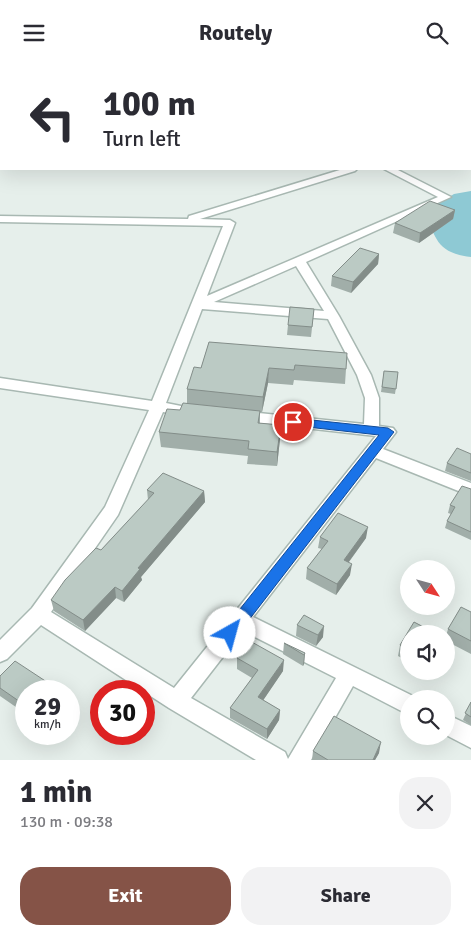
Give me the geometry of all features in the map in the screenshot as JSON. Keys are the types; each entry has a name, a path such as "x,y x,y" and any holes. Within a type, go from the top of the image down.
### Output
{"street":[{"path":"179,223 349,170"},
{"path":"197,305 446,197 391,170"},
{"path":"0,219 230,223 157,408 112,510 39,614 0,653"},
{"path":"299,261 333,315 364,375 372,398 371,430"},
{"path":"197,305 333,315"},
{"path":"0,383 157,408 205,413"},
{"path":"176,701 388,432 225,415"},
{"path":"374,451 471,490"},
{"path":"39,614 176,701 277,760"},
{"path":"240,620 400,700"},
{"path":"298,760 349,674"},
{"path":"455,729 471,737"}],"water":[{"path":"471,191 471,257 451,252 445,248 432,230 425,212 454,194"}],"building":[{"path":"430,201 455,210 420,233 395,223"},
{"path":"360,248 379,254 353,282 332,276"},
{"path":"290,307 314,309 312,327 288,325"},
{"path":"209,342 347,353 346,369 295,365 294,370 269,368 263,397 187,389 194,367 201,368"},
{"path":"384,371 398,372 396,389 382,387"},
{"path":"183,403 260,411 258,423 281,425 277,452 248,449 249,441 159,432 167,409 180,410"},
{"path":"457,448 471,454 471,473 447,463"},
{"path":"163,473 204,491 138,568 140,569 122,591 115,587 83,620 51,600 65,580 96,548 101,550 154,493 147,490"},
{"path":"462,486 471,489 471,532 447,521 455,507 450,505"},
{"path":"338,513 368,527 344,560 352,564 337,584 307,568 328,541 320,537"},
{"path":"461,607 471,612 471,641 455,633 455,625 450,625"},
{"path":"304,615 324,626 318,635 297,625"},
{"path":"250,641 284,660 258,697 280,710 267,729 230,708 258,670 237,658"},
{"path":"284,643 305,653 304,655"},
{"path":"15,661 44,680 15,680 15,698 0,688 0,676"},
{"path":"471,702 471,717 465,713"},
{"path":"334,716 381,742 373,760 328,760 313,751"}],"route":[{"path":"230,633 388,432 293,422"}]}
